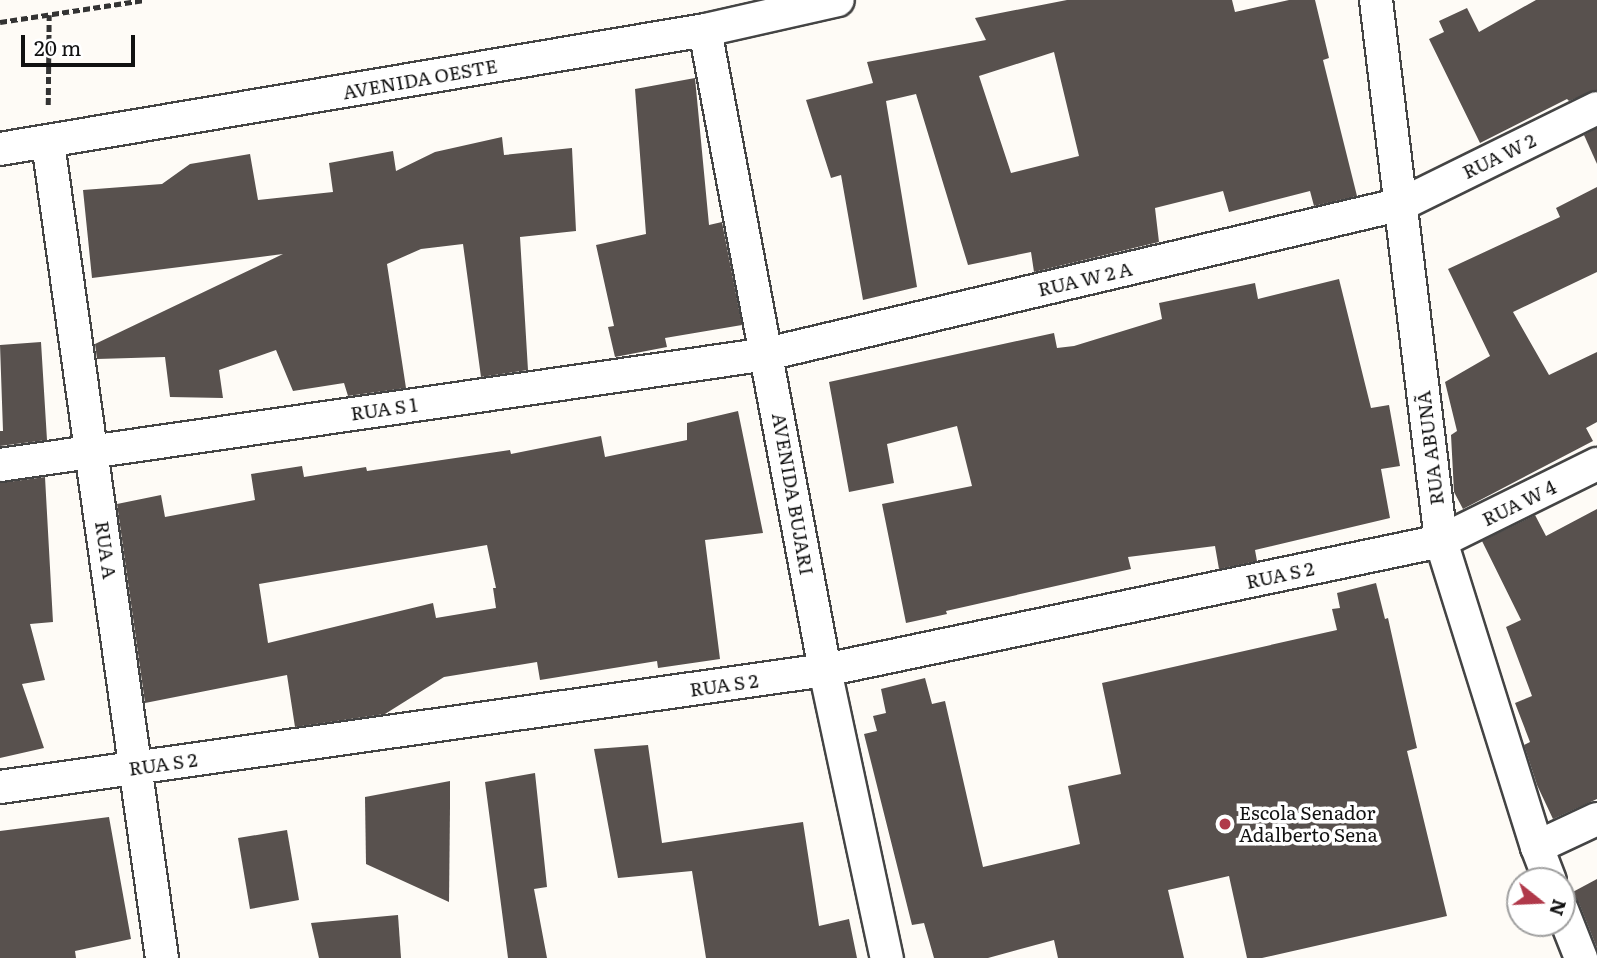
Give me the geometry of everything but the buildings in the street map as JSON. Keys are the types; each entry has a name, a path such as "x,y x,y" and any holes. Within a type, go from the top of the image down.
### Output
{"street":[{"name":"AVENIDA OESTE","path":"0,149 705,30 838,0"},
{"name":"RUA ABUNÃ","path":"1376,0 1441,541 1544,867"},
{"name":"AVENIDA BUJARI","path":"705,30 825,670 887,958"},
{"name":"RUA W 2","path":"1402,204 1597,108"},
{"name":"RUA A","path":"48,143 162,958"},
{"name":"RUA W 2 A","path":"767,354 1402,204"},
{"name":"RUA S 1","path":"0,465 767,354"},
{"name":"RUA W 4","path":"1441,541 1597,464"},
{"name":"RUA S 2","path":"0,788 825,670 1441,541"},
{"path":"1537,848 1597,819"},
{"path":"1573,937 1581,958"}],"path":[{"path":"0,22 144,0"},
{"path":"48,15 48,143"}],"place":[{"name":"Escola Senador Adalberto Sena","path":"1225,824"}]}
